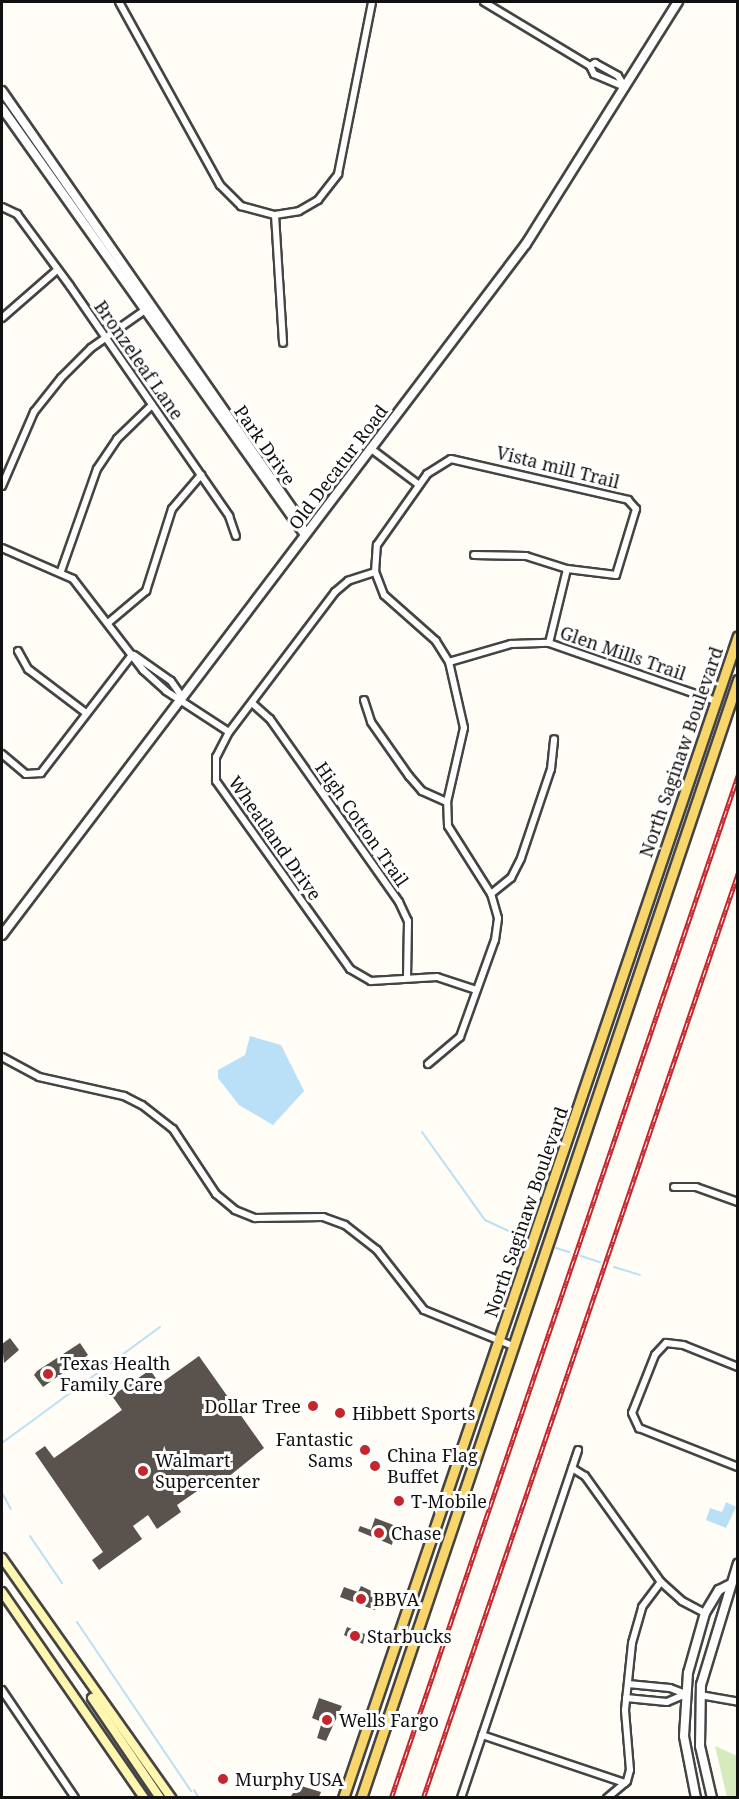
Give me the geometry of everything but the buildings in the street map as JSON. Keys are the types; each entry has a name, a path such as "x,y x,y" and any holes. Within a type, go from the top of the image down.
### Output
{"main road":[{"name":"North Saginaw Boulevard","path":"344,1797 738,636"},
{"name":"North Saginaw Boulevard","path":"361,1797 738,680"},
{"path":"2,1558 171,1797"},
{"path":"2,1592 144,1797"},
{"path":"78,1668 92,1698 160,1797"},
{"path":"62,1679 151,1797"}],"street":[{"path":"119,2 219,185 242,206 275,215 299,211 318,200 338,174 372,2"},
{"path":"484,2 590,66 594,74 625,87"},
{"name":"Old Decatur Road","path":"2,935 526,244 678,2"},
{"path":"590,66 595,63 618,76 625,87"},
{"name":"Park Drive","path":"2,91 290,520 305,535"},
{"name":"Park Drive","path":"2,108 147,309"},
{"name":"Bronzeleaf Lane","path":"5,207 57,270 105,337 230,516 236,536"},
{"path":"275,215 283,343"},
{"path":"2,318 57,270"},
{"path":"2,486 34,412 61,378 105,337 147,309"},
{"path":"61,571 98,469 117,439 152,405"},
{"path":"370,448 418,484 381,534 375,572 392,605 436,641 449,662 464,728 447,802 452,837 491,894 498,929 460,1037 428,1064"},
{"name":"Vista mill Trail","path":"418,484 444,461 471,461 628,500 636,509 616,576 567,569"},
{"path":"108,623 146,591 172,509 201,475"},
{"path":"2,548 61,571 86,591 132,655 166,691 182,698 229,732"},
{"path":"474,555 526,556 567,569 549,643"},
{"name":"Wheatland Drive","path":"375,572 348,581 335,592 229,732 216,757 216,781 350,969 371,981 437,977 476,990"},
{"name":"Glen Mills Trail","path":"449,662 511,644 549,643 716,701"},
{"path":"18,651 28,669 86,713"},
{"path":"132,655 171,681 182,698"},
{"path":"2,754 34,776 132,655"},
{"path":"364,700 371,722 409,776 422,791 447,802"},
{"name":"High Cotton Trail","path":"252,702 270,719 399,902 408,921 407,978"},
{"path":"491,894 511,878 521,858 552,769 554,739"},
{"path":"2,1057 39,1077 113,1092 142,1106 173,1129 216,1194 235,1210 255,1218 324,1217 345,1225 377,1250 410,1299 424,1310 513,1346"},
{"path":"674,1187 696,1187 738,1202"},
{"path":"738,1367 683,1345 666,1343 656,1355 632,1413 639,1428 738,1467"},
{"path":"461,1797 578,1450"},
{"path":"572,1468 585,1476 661,1581 682,1601 705,1613 716,1627"},
{"path":"712,1797 700,1746 700,1695 716,1627 738,1563"},
{"path":"608,1797 625,1783 630,1770 626,1698 632,1643 642,1607 661,1581"},
{"path":"696,1797 686,1752 686,1694 705,1613 719,1590 729,1585"},
{"path":"628,1684 670,1688 686,1694 738,1702"},
{"path":"2,1690 75,1797"},
{"path":"626,1698 667,1702 686,1694"},
{"path":"482,1735 625,1783"}],"green space":[{"path":"715,1746 737,1756 737,1797 727,1797"}],"water":[{"path":"250,1036 281,1045 304,1091 273,1125 239,1105 218,1078 218,1070 245,1055"},
{"path":"726,1502 736,1507 726,1528 706,1520 710,1508 722,1512"}],"waterway":[{"path":"422,1132 485,1220 521,1237"},
{"path":"556,1248 569,1252"},
{"path":"581,1256 600,1262"},
{"path":"614,1267 640,1275"},
{"path":"2,1443 160,1327"},
{"path":"2,1493 11,1509"},
{"path":"30,1536 62,1583"},
{"path":"77,1622 191,1791"},
{"path":"194,1790 199,1798"}],"railway":[{"path":"391,1798 738,775"},
{"path":"423,1798 738,873"}],"place":[{"name":"Texas Health Family Care","path":"48,1374"},
{"name":"Dollar Tree","path":"313,1406"},
{"name":"Hibbett Sports","path":"340,1413"},
{"name":"Fantastic Sams","path":"365,1450"},
{"name":"China Flag Buffet","path":"375,1466"},
{"name":"Walmart Supercenter","path":"143,1471"},
{"name":"T-Mobile","path":"399,1501"},
{"name":"Chase","path":"379,1533"},
{"name":"BBVA","path":"361,1599"},
{"name":"Starbucks","path":"355,1636"},
{"name":"Wells Fargo","path":"327,1720"},
{"name":"Murphy USA","path":"223,1779"}]}
